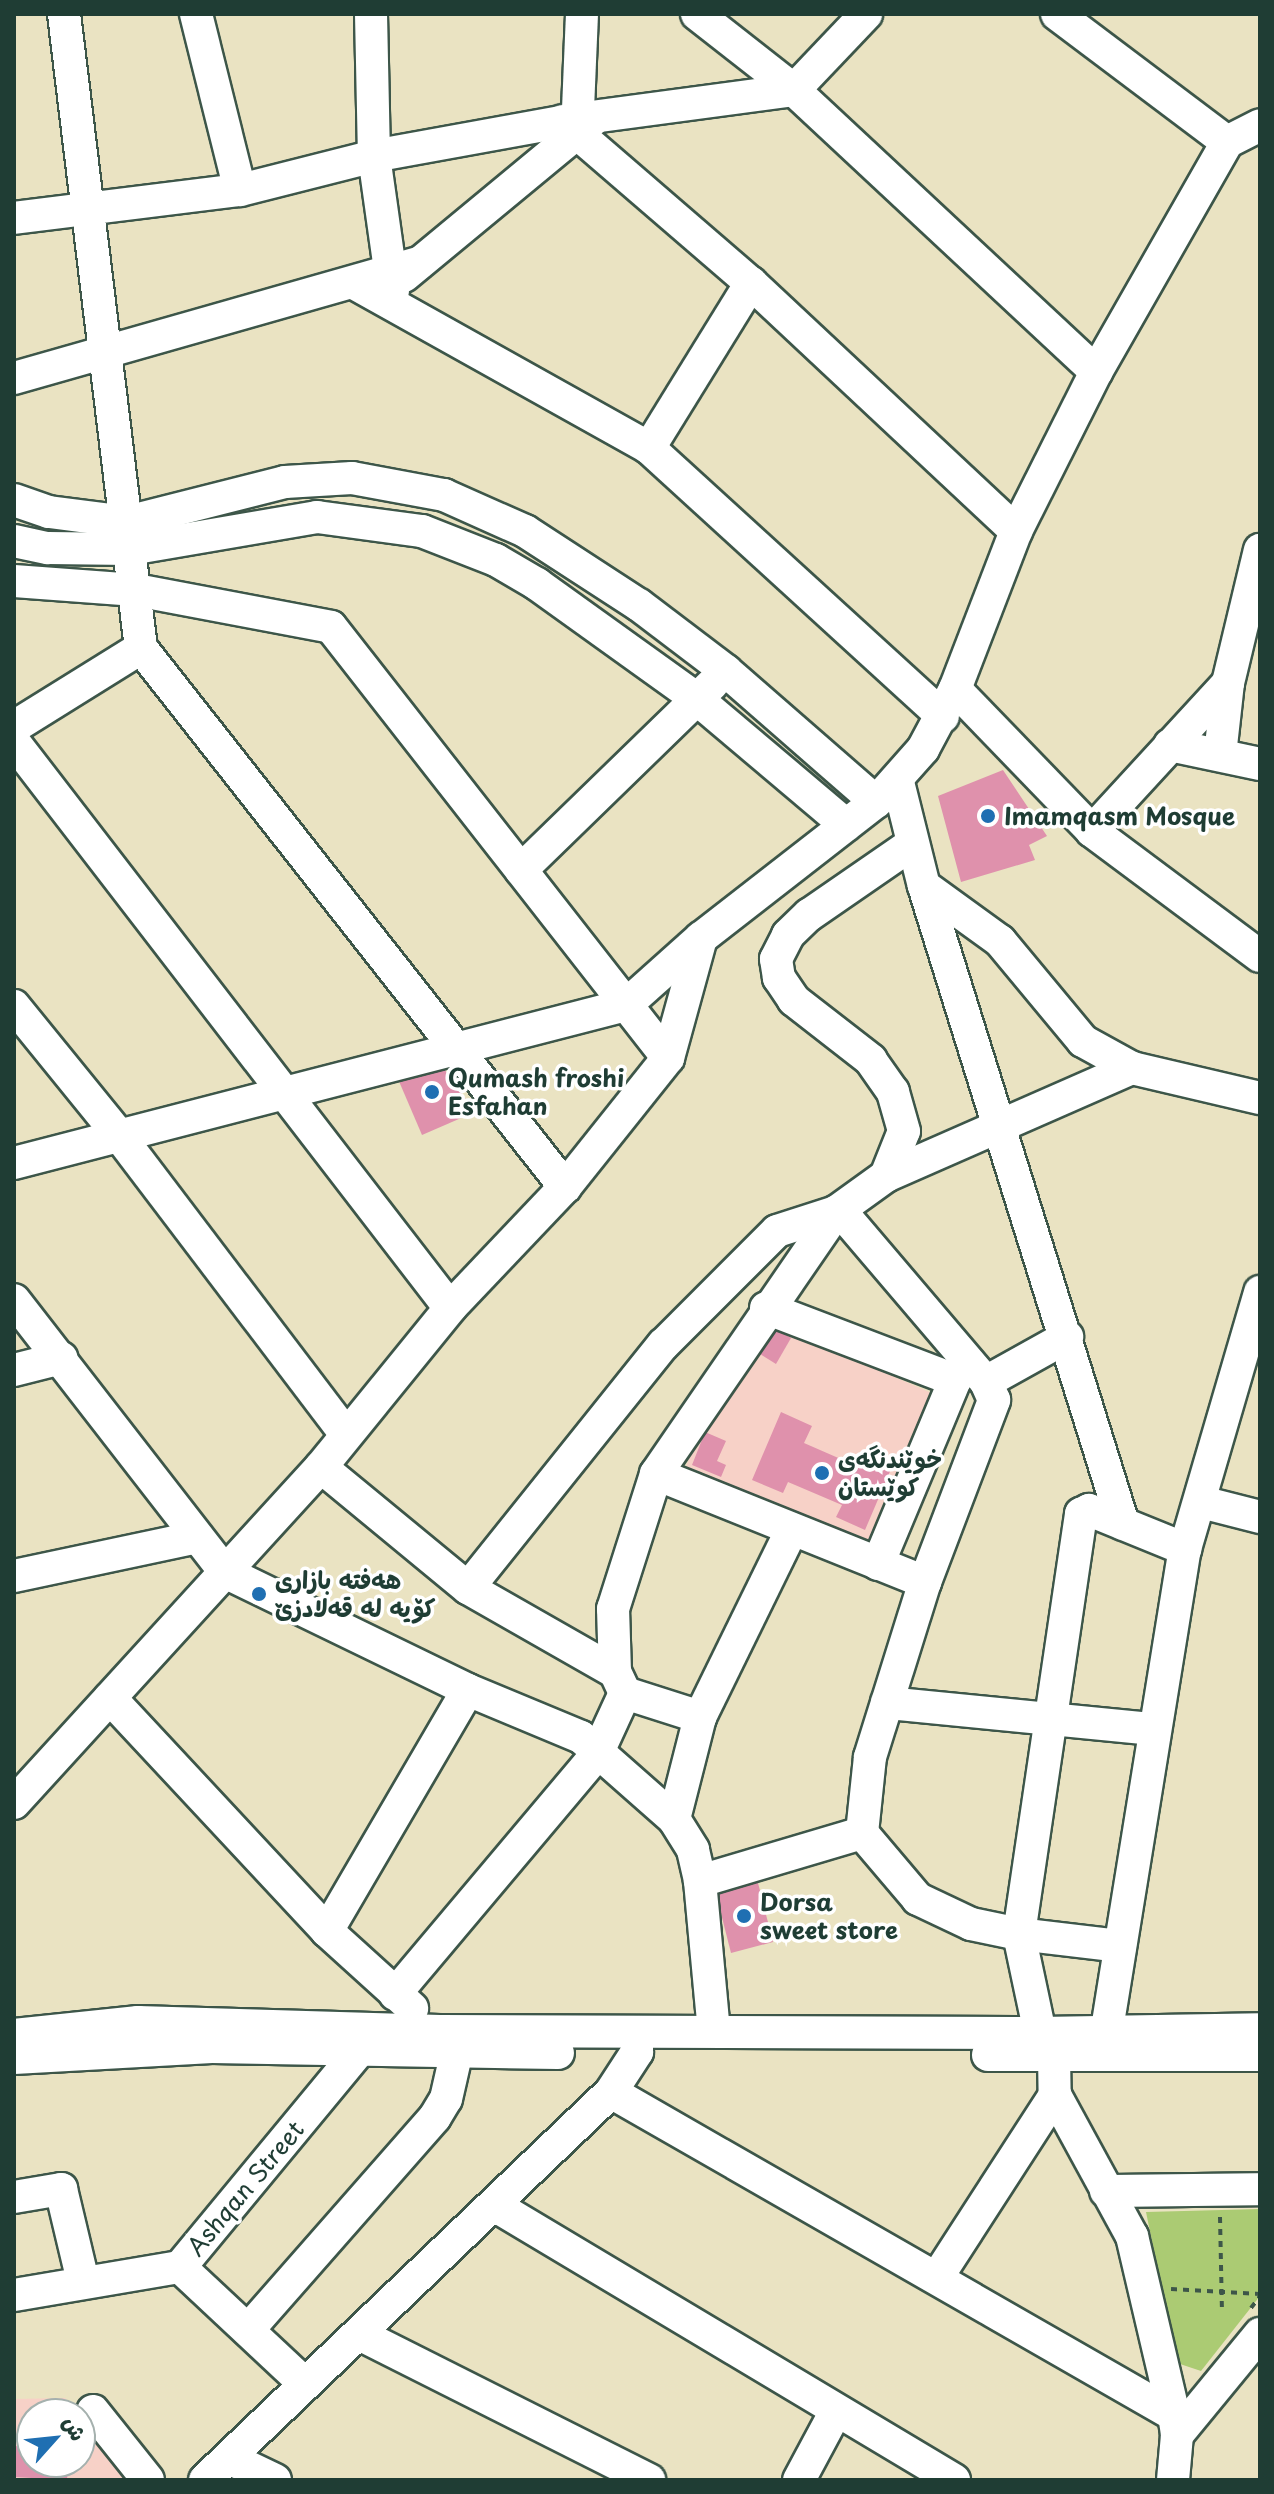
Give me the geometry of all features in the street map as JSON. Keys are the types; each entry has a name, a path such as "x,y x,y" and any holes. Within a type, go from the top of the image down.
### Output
{"street":[{"path":"64,14 141,648 565,1187"},
{"path":"196,14 240,190"},
{"path":"371,14 374,156 388,286"},
{"path":"14,378 388,286 579,122 582,14"},
{"path":"697,14 794,90 1096,372"},
{"path":"14,218 240,190 374,156 794,90 866,14"},
{"path":"1057,14 1227,142"},
{"path":"579,122 1016,531"},
{"path":"14,1163 626,1005 701,938 887,792 949,703 1016,531 1096,372 1227,142 1260,125"},
{"path":"649,448 751,283"},
{"path":"388,286 649,448 949,703 1092,831 1260,956"},
{"path":"14,500 129,535 285,482 352,478 407,485 444,495 525,531 639,605 887,792 912,844 1123,1524"},
{"path":"14,541 48,548 129,535 317,517 422,531 496,560 537,584 697,699 846,825"},
{"path":"1220,755 1228,683 1260,551"},
{"path":"14,581 136,590 331,627 668,1058"},
{"path":"14,727 141,648"},
{"path":"521,870 726,671"},
{"path":"1092,831 1228,683"},
{"path":"14,742 287,1091 450,1308"},
{"path":"1170,745 1260,764"},
{"path":"886,1176 904,1131 893,1092 871,1060 794,1000 779,978 776,959 788,935 809,915 912,844"},
{"path":"924,886 1000,941 1083,1041 1132,1068 1260,1098"},
{"path":"17,1795 321,1467 450,1308 565,1187 668,1058 701,938"},
{"path":"19,1019 118,1134 346,1434"},
{"path":"468,1588 663,1345 777,1231 836,1212 886,1176 1000,1123 1132,1068"},
{"path":"395,1994 597,1754 620,1683 613,1609 656,1474 766,1308 836,1212"},
{"path":"836,1212 849,1221 970,1375 994,1400 925,1582 870,1757 862,1833 918,1899 971,1924 1019,1934 1120,1946"},
{"path":"1107,2029 1153,1729 1185,1549 1260,1292"},
{"path":"14,1300 225,1572 468,1690 581,1737 674,1819 693,1850 700,1881 714,2031"},
{"path":"766,1308 970,1375 1067,1337"},
{"path":"14,1370 61,1358"},
{"path":"878,1564 970,1375"},
{"path":"321,1467 468,1588 620,1683 700,1717"},
{"path":"656,1474 925,1582"},
{"path":"1201,1502 1260,1517"},
{"path":"1173,2480 1175,2425 1132,2236 1055,2095 1047,2045 1019,1934 1081,1514 1089,1510 1185,1549"},
{"path":"674,1819 700,1717 792,1529"},
{"path":"14,1576 197,1537"},
{"path":"327,1931 468,1690"},
{"path":"110,1698 327,1931 448,2043 446,2099 428,2127 248,2330"},
{"path":"887,1703 1153,1729"},
{"path":"700,1881 862,1833"},
{"path":"14,2035 138,2022 448,2043 1047,2045 1107,2029 1260,2029"},
{"path":"637,2042 714,2031 1260,2055"},
{"path":"205,2480 611,2092 637,2042"},
{"path":"14,2058 212,2047 357,2053 448,2043"},
{"name":"Ashqan Street","path":"14,2295 180,2267 357,2053"},
{"path":"611,2092 938,2276 1175,2425"},
{"path":"938,2276 1055,2095"},
{"path":"14,2197 61,2189 83,2281"},
{"path":"1106,2191 1260,2189"},
{"path":"494,2205 954,2480"},
{"path":"180,2267 305,2384"},
{"path":"359,2334 649,2480"},
{"path":"1175,2425 1260,2334"},
{"path":"799,2480 836,2411"},
{"path":"96,2415 148,2480"},
{"path":"229,2458 275,2480"}],"path":[{"path":"1220,2210 1222,2309"},
{"path":"1161,2289 1260,2294"}],"shaded area":[{"path":"774,1325 934,1394 872,1543 686,1466 711,1412"},
{"path":"14,2399 16,2478 96,2478 96,2440 126,2480 14,2480"}],"green space":[{"path":"1260,2209 1260,2296 1201,2371 1177,2363 1146,2212"}],"building":[{"name":"Imamqasm Mosque","path":"1003,770 1047,836 1029,845 1035,860 961,882 938,796"},
{"name":"Qumash froshi Esfahan","path":"437,1059 475,1112 422,1135 395,1072"},
{"path":"775,1328 791,1338 776,1364 760,1354"},
{"name":"خوێندنگەی کوێستان","path":"781,1412 812,1426 804,1443 859,1467 866,1450 894,1462 865,1530 836,1517 842,1505 788,1482 783,1493 752,1480"},
{"path":"705,1432 726,1441 717,1461 726,1465 721,1477 692,1465"},
{"name":"Dorsa sweet store","path":"757,1879 773,1942 731,1953 715,1890"},
{"path":"14,2446 16,2477 14,2477"}],"place":[{"name":"Imamqasm Mosque","path":"988,816"},
{"name":"Qumash froshi Esfahan","path":"432,1092"},
{"name":"خوێندنگەی کوێستان","path":"822,1473"},
{"name":"هەفتە بازاری کۆیە لە قەلادزێ","path":"259,1594"},
{"name":"Dorsa sweet store","path":"744,1916"}]}
